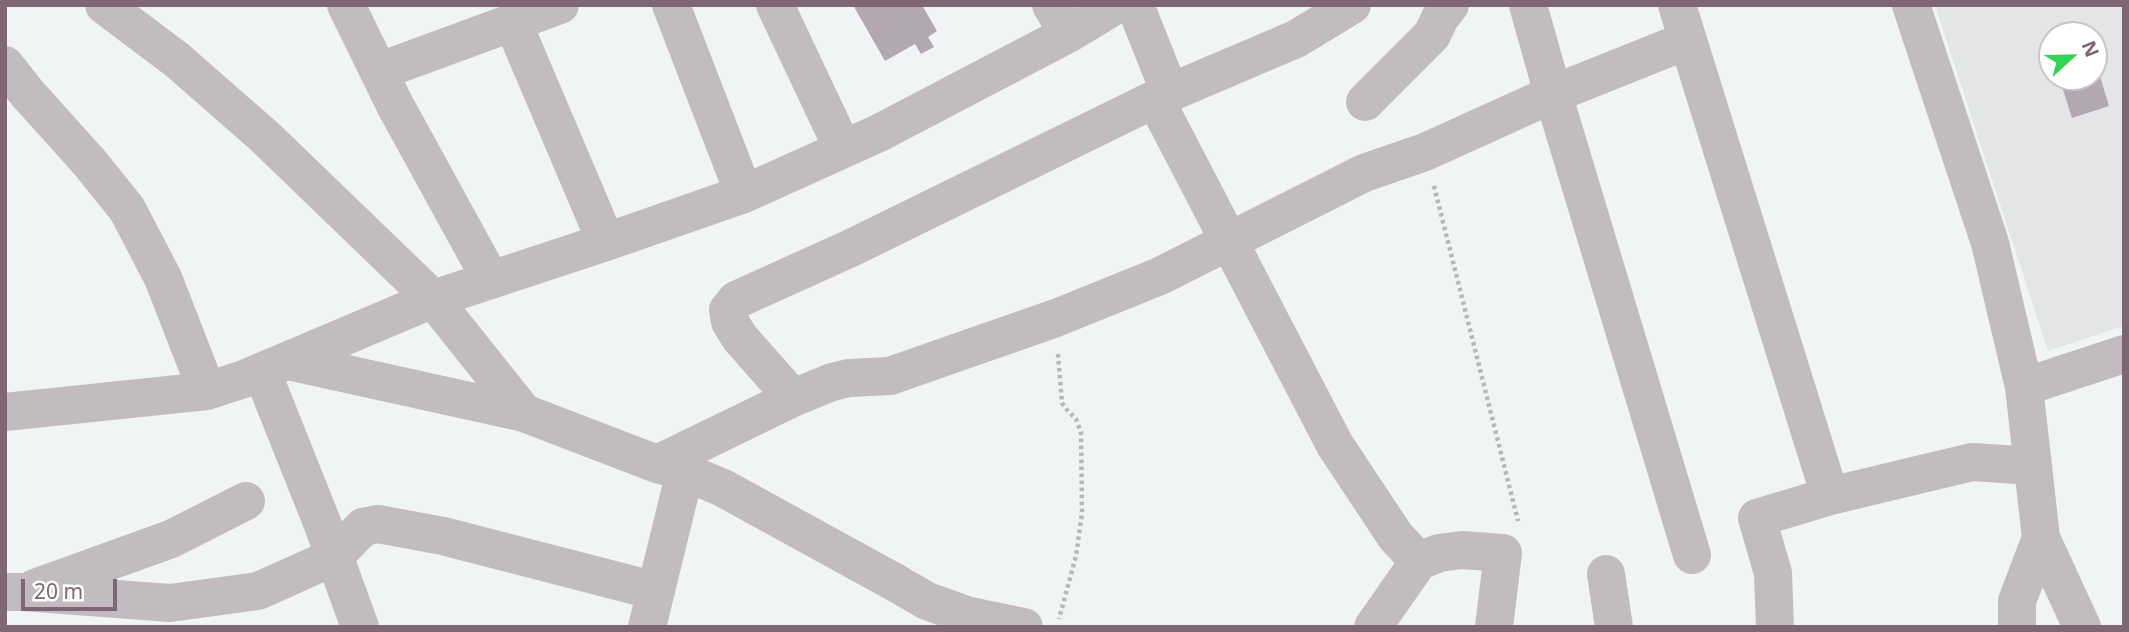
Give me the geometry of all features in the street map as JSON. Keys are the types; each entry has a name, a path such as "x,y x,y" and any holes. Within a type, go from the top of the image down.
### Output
{"street":[{"path":"104,5 177,60 265,136 433,299 524,413"},
{"path":"346,5 396,106 491,280"},
{"path":"380,71 560,5"},
{"path":"671,5 744,194"},
{"path":"775,5 843,149"},
{"path":"5,412 207,391 275,367 433,299 744,194 878,133 1059,20 1116,5"},
{"path":"1135,5 1162,96 1228,243 1335,446 1396,537 1419,561"},
{"path":"793,398 740,338 730,322 728,310 736,300 851,248 1162,96 1296,39 1352,5"},
{"path":"1528,5 1692,555"},
{"path":"1911,5 1990,243 2024,387 2041,538 2082,626"},
{"path":"1365,102 1432,35 1439,10"},
{"path":"513,23 606,242"},
{"path":"671,468 793,398 849,378 890,376 1056,318 1160,276 1364,173 1425,152 1553,94 1682,23 1829,496"},
{"path":"5,65 127,209 163,278 207,391"},
{"path":"2024,387 2124,354"},
{"path":"275,367 524,413 723,488 765,510 922,614 966,615 1024,627"},
{"path":"275,367 323,525 360,627"},
{"path":"1775,627 1773,573 1757,518 1829,496 1972,462 2033,466"},
{"path":"14,592 170,603 258,591 334,557 363,527 378,524 443,536 651,609 671,468"},
{"path":"14,592 171,539 246,501"},
{"path":"2017,627 2017,601 2041,538"},
{"path":"1373,627 1419,561 1438,553 1462,550 1503,553 1494,627"},
{"path":"1606,574 1614,627"}],"path":[{"path":"1425,152 1521,530 1518,540 1503,553"},
{"path":"1056,318 1062,403 1076,419 1082,433 1082,513 1076,556 1057,627"}],"shaded area":[{"path":"1935,5 2124,5 2124,326 2048,351"}],"building":[{"path":"853,5 922,5 937,31 928,37 934,47 921,54 915,44 885,61"},
{"path":"2063,91 2104,91 2109,106 2072,118"}]}
